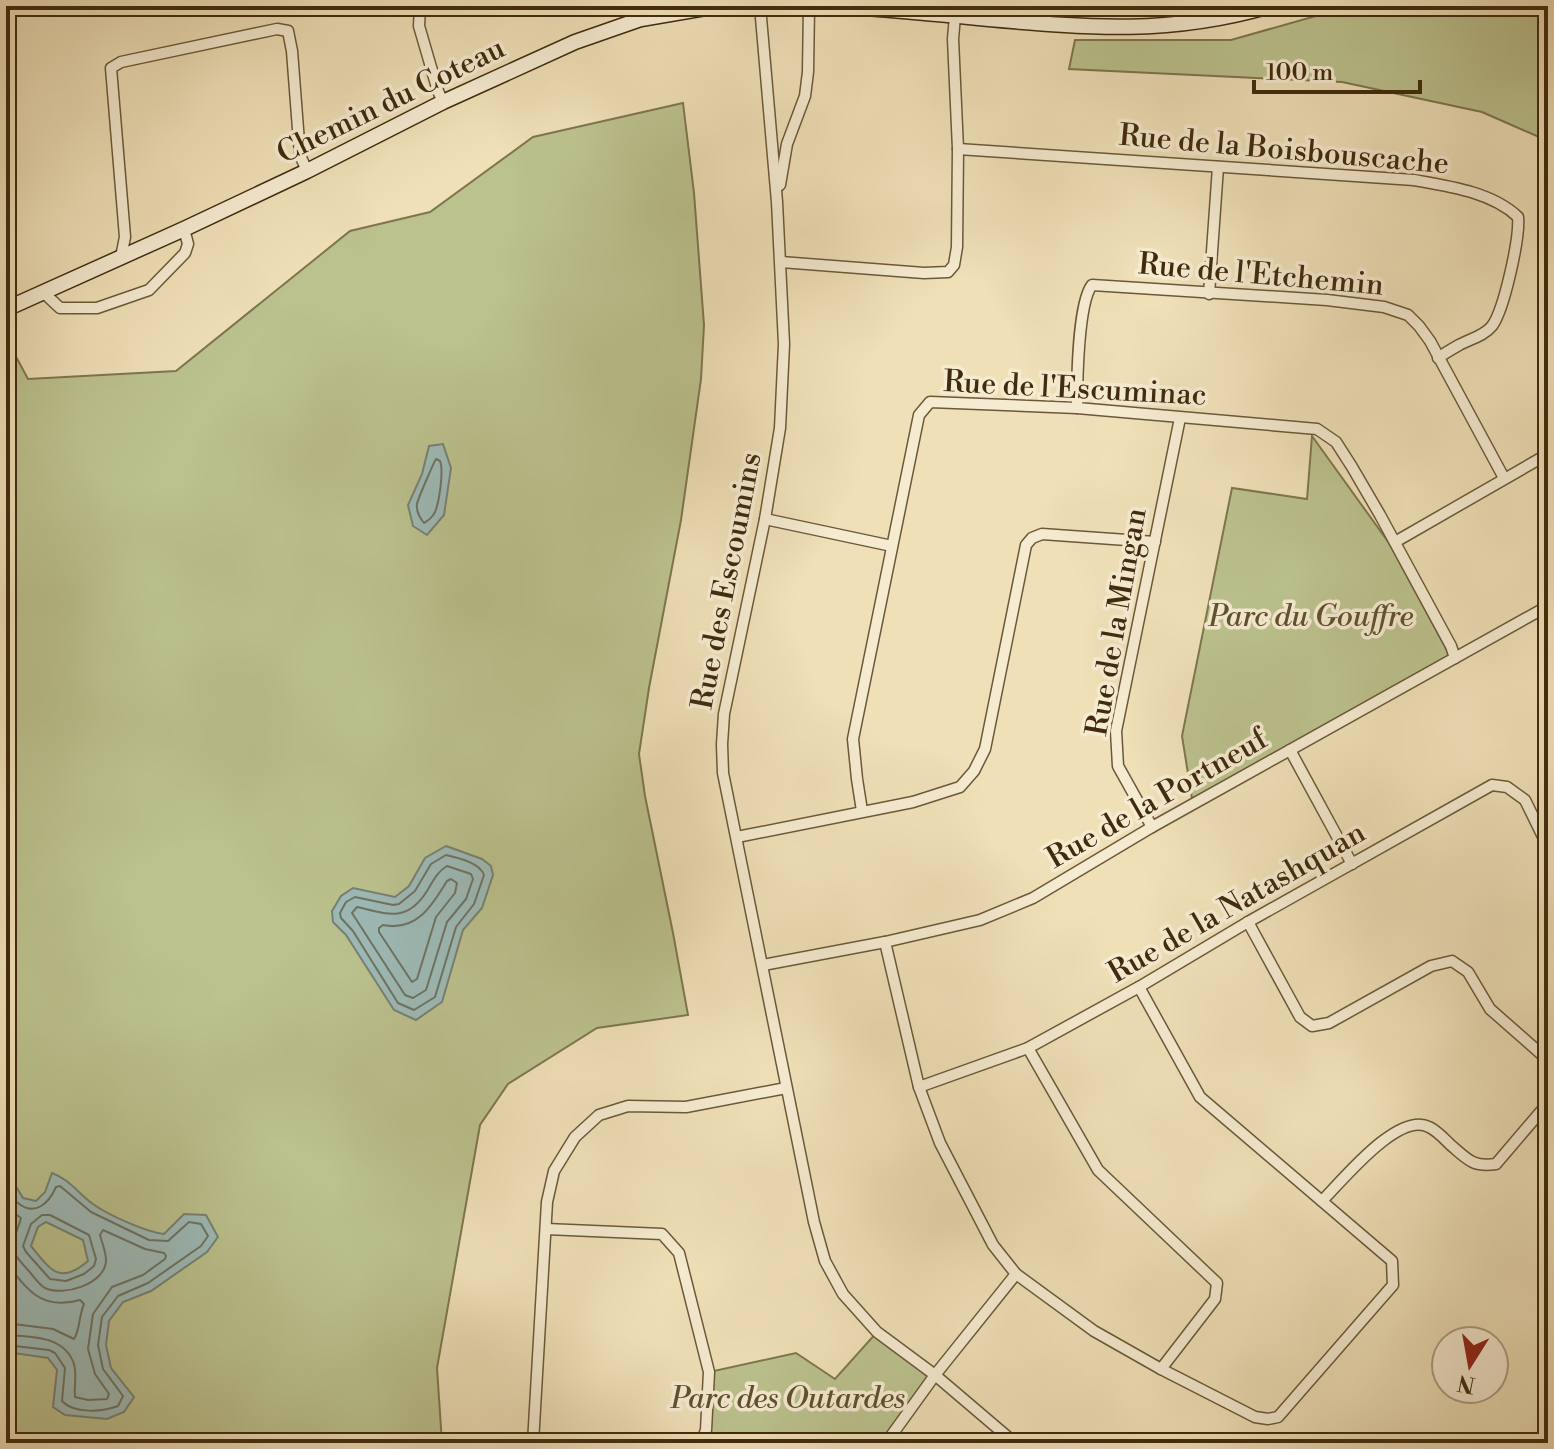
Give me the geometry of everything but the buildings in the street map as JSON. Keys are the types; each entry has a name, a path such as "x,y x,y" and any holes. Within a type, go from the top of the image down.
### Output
{"street":[{"path":"420,6 419,26 443,102"},
{"name":"Chemin du Coteau","path":"6,309 184,229 443,102 640,13 717,6"},
{"name":"Rue des Escoumins","path":"760,6 781,262 784,344 780,428 765,519 724,714 723,773 814,1222 825,1261 843,1294 877,1332 1018,1443"},
{"name":"Rue des Escoumins","path":"777,202 787,144 805,96 809,6"},
{"path":"842,6 1129,29 1206,21 1270,6"},
{"path":"781,262 924,273 948,272 954,265 958,149 953,39 955,16"},
{"path":"121,257 125,237 111,68 121,62 277,29 288,31 300,155 307,171"},
{"name":"Rue de la Boisbouscache","path":"958,149 1414,180 1454,187 1509,208 1518,217 1519,230 1497,317 1484,334 1438,358"},
{"path":"1209,294 1218,167"},
{"path":"44,293 60,308 97,308 149,290 185,253 188,244 184,229"},
{"name":"Rue de l'Etchemin","path":"1077,408 1084,309 1092,285 1327,300 1384,307 1408,315 1419,326 1504,478"},
{"name":"Rue de l'Escuminac","path":"862,811 853,739 919,415 930,402 1077,408 1317,429 1336,442 1352,467 1455,658"},
{"name":"Rue de la Mingan","path":"1152,827 1118,766 1116,731 1180,418"},
{"path":"1395,542 1548,454"},
{"path":"765,519 892,546"},
{"path":"737,837 913,802 960,787 974,771 985,749 1026,545 1042,534 1155,542"},
{"name":"Rue de la Portneuf","path":"763,965 980,920 1033,898 1152,827 1548,606"},
{"path":"1290,750 1352,864"},
{"name":"Rue de la Natashquan","path":"919,1087 1028,1048 1492,785 1507,787 1525,800 1548,847"},
{"path":"1248,922 1300,1017 1312,1026 1329,1023 1431,966 1452,961 1468,972 1490,1009 1548,1060"},
{"path":"885,942 919,1087 940,1143 993,1245 1016,1274 1094,1331 1161,1369 1255,1417 1278,1417 1393,1285 1392,1261 1200,1097 1139,987"},
{"path":"1028,1048 1098,1170 1217,1283 1215,1299 1161,1369"},
{"path":"533,1443 547,1202 554,1171 575,1137 599,1115 628,1106 686,1107 786,1088"},
{"path":"1322,1201 1375,1147 1403,1127 1428,1126 1470,1162 1482,1166 1496,1164 1548,1103"},
{"path":"546,1229 662,1234 679,1253 709,1372 706,1430 701,1443"},
{"path":"886,1443 935,1375 1016,1274"}],"green space":[{"path":"1077,6 1222,6 1200,14 1077,11"},
{"path":"1351,6 1548,6 1548,141 1482,112 1342,82 1069,69 1075,40 1231,40"},
{"path":"683,103 694,193 704,325 701,379 681,520 639,754 688,1015 597,1028 508,1084 480,1125 437,1368 442,1443 6,1443 6,338 28,379 176,371 350,231 430,212 533,137"},
{"name":"Parc du Gouffre","path":"1312,436 1389,543 1450,656 1193,805 1182,736 1232,488 1307,499"},
{"name":"Parc des Outardes","path":"877,1332 935,1375 886,1443 701,1443 709,1372 796,1353 835,1379"}],"water":[{"path":"443,444 451,468 444,515 427,535 413,526 408,505 422,474 429,446"},
{"path":"446,846 482,859 491,866 493,875 482,908 463,930 442,1002 416,1020 394,1010 346,935 333,922 332,911 341,896 353,888 395,897 409,886 425,858"},
{"path":"6,1170 23,1198 36,1201 45,1192 52,1173 100,1208 156,1233 164,1234 184,1214 206,1215 218,1237 207,1252 151,1291 123,1302 109,1321 106,1345 111,1368 134,1397 124,1412 107,1419 65,1415 53,1407 57,1370 48,1358 6,1352","holes":["46,1222 83,1240 88,1261 70,1272 62,1273 50,1267 31,1246 38,1227"]}]}
